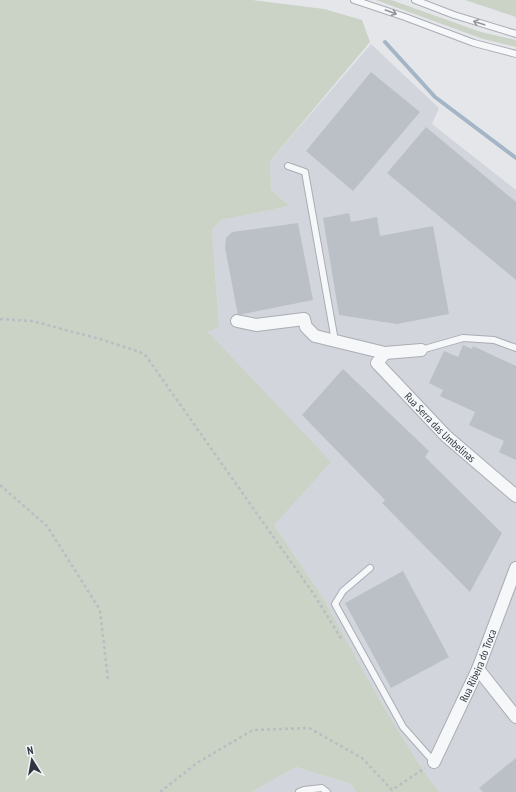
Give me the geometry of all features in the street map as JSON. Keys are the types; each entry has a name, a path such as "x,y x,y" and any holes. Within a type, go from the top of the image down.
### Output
{"street":[{"path":"237,321 256,325 304,319 306,327 315,336 386,353 421,350"},
{"name":"Rua Serra das Umbelinas","path":"386,353 377,363 446,436 516,496"},
{"name":"Rua Ribeira do Troca","path":"434,762 478,669 516,568"},
{"path":"478,669 516,717"}],"lane":[{"path":"354,0 405,17 474,43 516,54"},
{"path":"415,0 454,15 516,34"},
{"path":"288,166 305,172 335,341"},
{"path":"421,350 463,338 494,340 516,348"},
{"path":"370,568 342,591 335,604 403,727 434,762"},
{"path":"299,792 322,788 327,792"}],"path":[{"path":"0,319 32,320 100,339 146,356 315,596 342,640"},
{"path":"0,485 47,526 100,610 108,679"},
{"path":"160,792 196,763 253,730 309,728 362,758 392,791 434,762"}],"shaded area":[{"path":"0,0 252,0 324,9 362,20 370,42 270,161 271,190 290,206 221,220 212,230 219,327 208,332 331,462 274,525 322,596 382,704 417,761 439,792 356,792 351,784 296,767 252,792 0,792"},
{"path":"376,0 391,0 481,32 516,40 516,47 483,39"},
{"path":"465,0 516,0 516,17"},
{"path":"371,44 439,108 432,124 516,190 516,792 439,792 417,761 382,704 322,596 274,525 208,331 219,327 212,230 221,220 290,206 271,190 270,161"},
{"path":"296,767 351,784 356,792 252,792"}],"building":[{"path":"371,72 420,112 353,191 306,151"},
{"path":"426,127 516,202 516,280 387,173"},
{"path":"349,213 351,222 377,217 380,236 433,226 449,314 397,324 339,315 323,218"},
{"path":"298,223 313,300 238,315 225,248 226,238 232,232"},
{"path":"463,345 472,349 473,346 516,366 516,460 499,452 504,441 469,425 475,412 440,396 443,390 429,383 444,351 458,357"},
{"path":"343,369 429,451 425,457 502,533 470,592 382,503 385,500 302,415"},
{"path":"403,571 449,657 391,688 345,603"},
{"path":"516,758 516,792 483,792 479,788"}],"waterway":[{"path":"385,42 435,97 516,158"}]}
